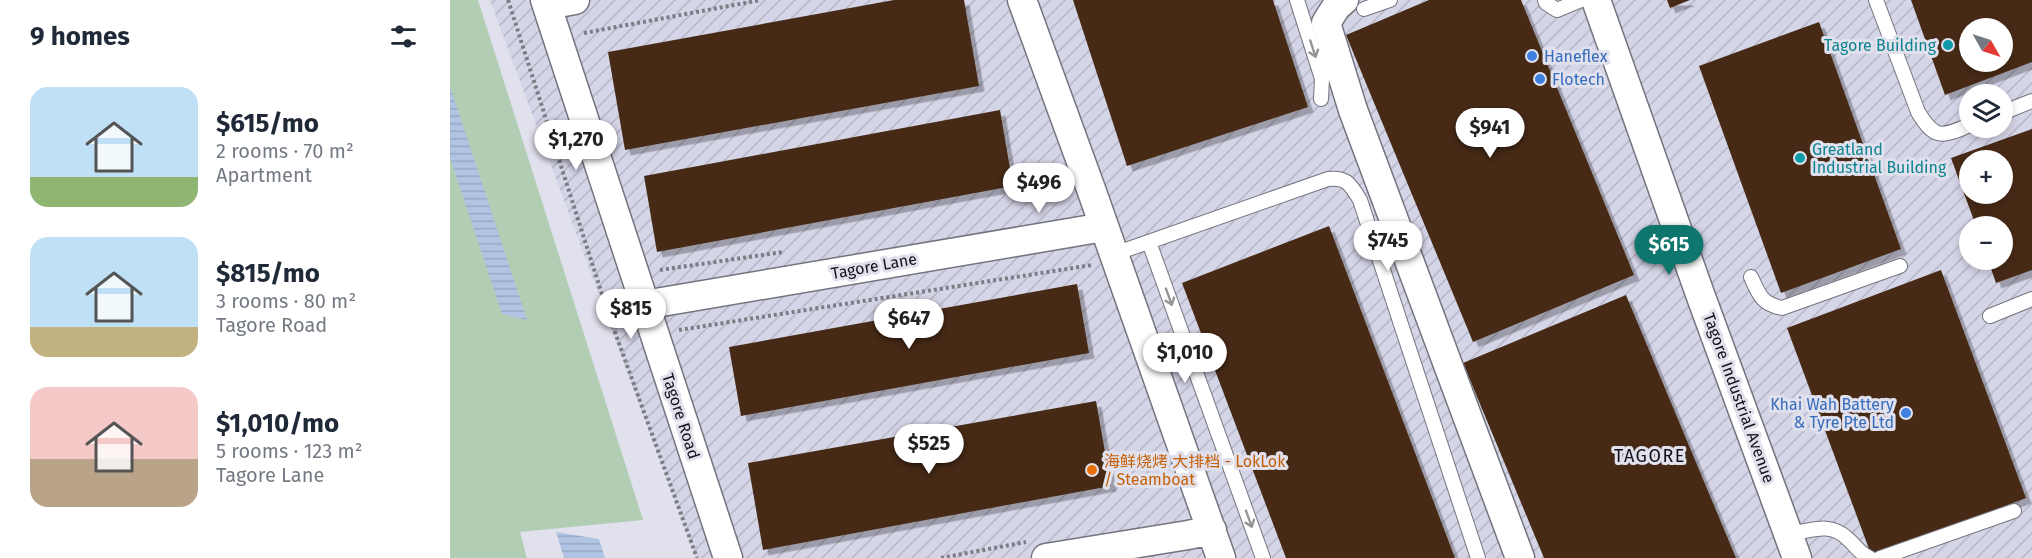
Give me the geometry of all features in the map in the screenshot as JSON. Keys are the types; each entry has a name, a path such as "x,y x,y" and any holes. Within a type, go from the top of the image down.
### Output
{"street":[{"path":"546,3 575,0"},
{"path":"1022,0 1104,227 1107,259 1221,558"},
{"name":"Tagore Industrial Avenue","path":"1596,0 1700,294 1793,546"},
{"name":"Tagore Road","path":"546,3 728,558"},
{"path":"1354,4 1336,7 1326,23 1353,110 1520,558"},
{"name":"Tagore Lane","path":"644,305 1104,227"},
{"path":"1037,550 1188,535 1212,530"}],"lane":[{"path":"1296,0 1322,78 1321,99"},
{"path":"1354,4 1390,0"},
{"path":"1545,0 1557,10 1581,0"},
{"path":"1876,0 1918,112 1926,125 1933,132 1942,134 1959,130"},
{"path":"2013,109 2032,101"},
{"path":"1107,259 1328,179 1346,180 1360,200 1478,558"},
{"path":"1149,242 1263,558"},
{"path":"1751,277 1760,297 1772,306 1782,308 1900,266"},
{"path":"1990,316 2032,299"},
{"path":"1880,558 2014,511"},
{"path":"1793,546 1828,527 1846,537 1863,555 1870,558"}],"path":[{"path":"508,0 608,313 697,558"},
{"path":"585,33 761,0"},
{"path":"678,330 1107,259"},
{"path":"941,558 1037,550"}],"shaded area":[{"path":"490,0 2032,0 2032,558 696,558"}],"green space":[{"path":"450,0 478,0 643,520 520,532 527,558 450,558"}],"water":[{"path":"450,86 527,320 502,314 450,158"},
{"path":"556,532 599,539 605,558 564,558"}],"building":[{"path":"894,0 964,0 979,86 625,150 608,52"},
{"path":"1073,0 1273,0 1308,107 1127,166"},
{"path":"1429,0 1521,0 1634,275 1473,342 1346,35"},
{"path":"1667,0 1690,0 1670,8"},
{"name":"Tagore Building","path":"1911,0 2032,0 2032,62 2013,69 2013,18 1959,18 1959,72 2006,72 1974,84 1959,84 1959,90 1945,95"},
{"name":"Greatland Industrial Building","path":"1819,22 1901,249 1781,293 1699,66"},
{"path":"1000,110 1013,186 657,252 644,176"},
{"path":"2032,129 2032,270 1996,283 1991,270 2013,270 2013,216 1972,216 1968,204 2013,204 2013,150 1973,150 2013,138 2013,136"},
{"path":"1959,155 1959,180 1951,158"},
{"path":"1329,226 1455,558 1286,558 1182,283"},
{"name":"Khai Wah Battery & Tyre Pte Ltd","path":"1941,270 2026,498 1872,557 1787,328"},
{"path":"1077,284 1089,353 741,416 729,347"},
{"path":"1626,295 1736,558 1544,558 1463,363"},
{"path":"1096,401 1111,486 763,550 748,463"}],"place":[{"name":"Tagore Building","path":"1948,45"},
{"name":"Haneflex","path":"1532,56"},
{"name":"Flotech","path":"1540,79"},
{"name":"Greatland Industrial Building","path":"1800,158"},
{"name":"Khai Wah Battery & Tyre Pte Ltd","path":"1906,413"},
{"name":"海鲜烧烤 大排档 - LokLok / Steamboat","path":"1092,470"}],"district":[{"name":"TAGORE","path":"1650,456"}]}
